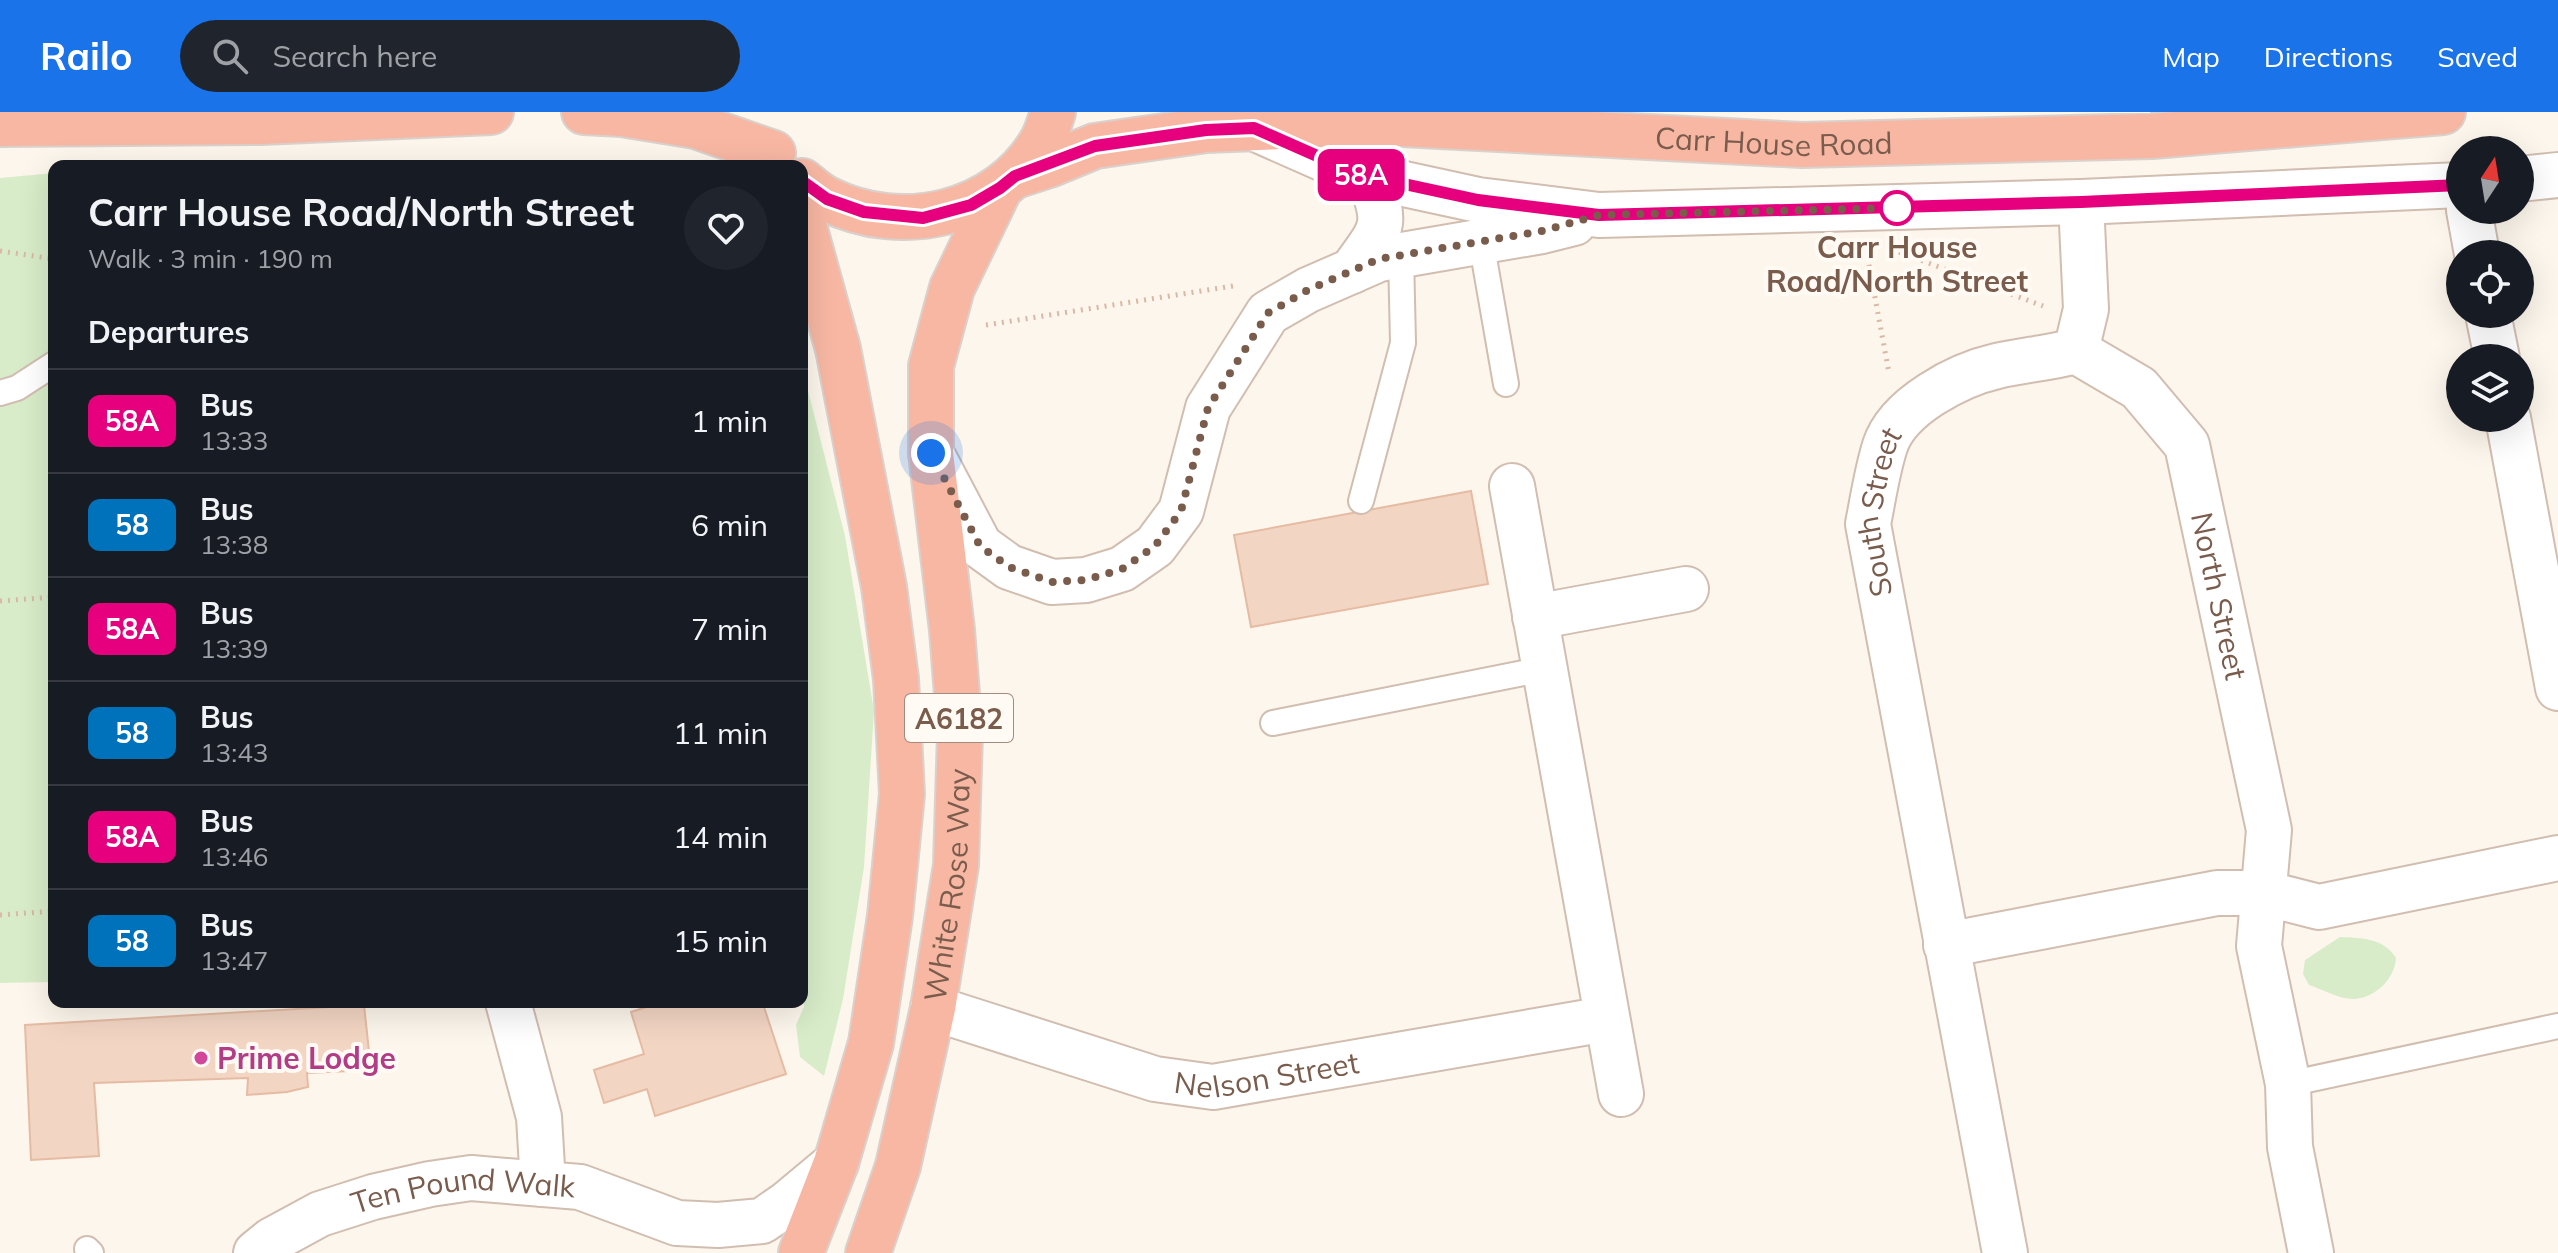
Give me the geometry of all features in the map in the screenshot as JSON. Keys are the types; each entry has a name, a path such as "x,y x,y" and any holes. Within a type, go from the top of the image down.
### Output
{"highway":[{"path":"0,124 261,122 491,112"},
{"path":"584,112 622,114 696,126 771,160"},
{"path":"754,112 782,160"},
{"path":"1008,182 1043,140 1053,112"},
{"name":"Carr House Road","path":"808,184 827,199 864,212 923,218 971,205 1008,182 1095,146 1206,130 1383,123 1802,145 2152,136 2443,112"},
{"name":"White Rose Way","path":"868,1253 898,1166 933,1008 956,865 960,734 952,630 931,453 931,366 952,288 1008,182"},
{"name":"White Rose Way","path":"801,1253 836,1163 871,1043 890,916 902,794 896,679 884,587 838,349 808,241"}],"street":[{"path":"1254,128 1358,174 1478,200 1599,215 1862,224 2081,202 2446,186"},
{"path":"2534,178 2558,175"},
{"path":"1352,271 1379,231 1381,209 1369,176"},
{"path":"2080,337 2086,309 2081,202"},
{"path":"931,453 980,546 1009,567 1052,582 1086,580 1122,569 1155,546 1181,511 1208,408 1268,313 1308,290 1379,259 1542,231 1599,215"},
{"name":"South Street","path":"2005,1253 1868,524 1885,444 1898,421 1933,392 1995,367 2044,360 2080,337"},
{"name":"North Street","path":"2080,337 2139,388 2187,445 2269,830 2259,946 2288,1084 2290,1147 2311,1253"},
{"path":"2511,432 2558,688"},
{"path":"1512,486 1621,1094"},
{"path":"1535,617 1686,589"},
{"path":"1946,945 2217,893 2264,893 2319,907 2558,858"},
{"path":"510,1008 539,1117 543,1184"},
{"name":"Nelson Street","path":"933,1008 1155,1079 1213,1087 1606,1019"},
{"name":"Ten Pound Walk","path":"256,1253 272,1240 320,1214 373,1197 471,1178 580,1187 687,1238 718,1225 762,1221 836,1163"}],"lane":[{"path":"1481,241 1506,384"},
{"path":"1361,501 1403,343 1401,255"},
{"path":"0,393 17,388 48,368"},
{"path":"1273,723 1544,669"},
{"path":"2288,1084 2558,1026"}],"path":[{"path":"1862,224 2080,337"},
{"path":"1862,224 1898,421"},
{"path":"0,251 48,258"},
{"path":"940,332 1244,285"},
{"path":"0,601 48,597"},
{"path":"0,915 48,911"}],"green space":[{"path":"48,174 48,982 0,983 0,178"},
{"path":"808,391 845,536 874,711 864,867 843,999 824,1076 800,1057 796,1025 804,1008 808,1008"},
{"path":"2340,937 2379,943 2396,958 2392,973 2376,992 2348,999 2309,985 2303,974 2305,960"}],"building":[{"path":"1471,491 1488,584 1251,627 1234,535"},
{"path":"313,1008 364,1008 371,1070 307,1073 308,1087 247,1095 248,1078 94,1083 99,1156 31,1160 25,1025"},
{"path":"643,1008 764,1008 786,1074 655,1116 647,1089 604,1103 594,1070 644,1054 631,1012"}],"bus line":[{"name":"58A","path":"808,185 827,199 864,212 923,218 971,205 1015,176 1095,146 1206,130 1254,128 1358,174 1478,200 1599,215 2081,202 2446,186"}],"place":[{"name":"Carr House Road/North Street","path":"1897,208"},
{"name":"Prime Lodge","path":"201,1058"}],"route":[{"path":"931,453 980,546 1009,567 1052,582 1086,580 1122,569 1155,546 1181,511 1208,408 1235,362 1268,313 1308,290 1379,259 1542,231 1599,215 1897,208"}]}
